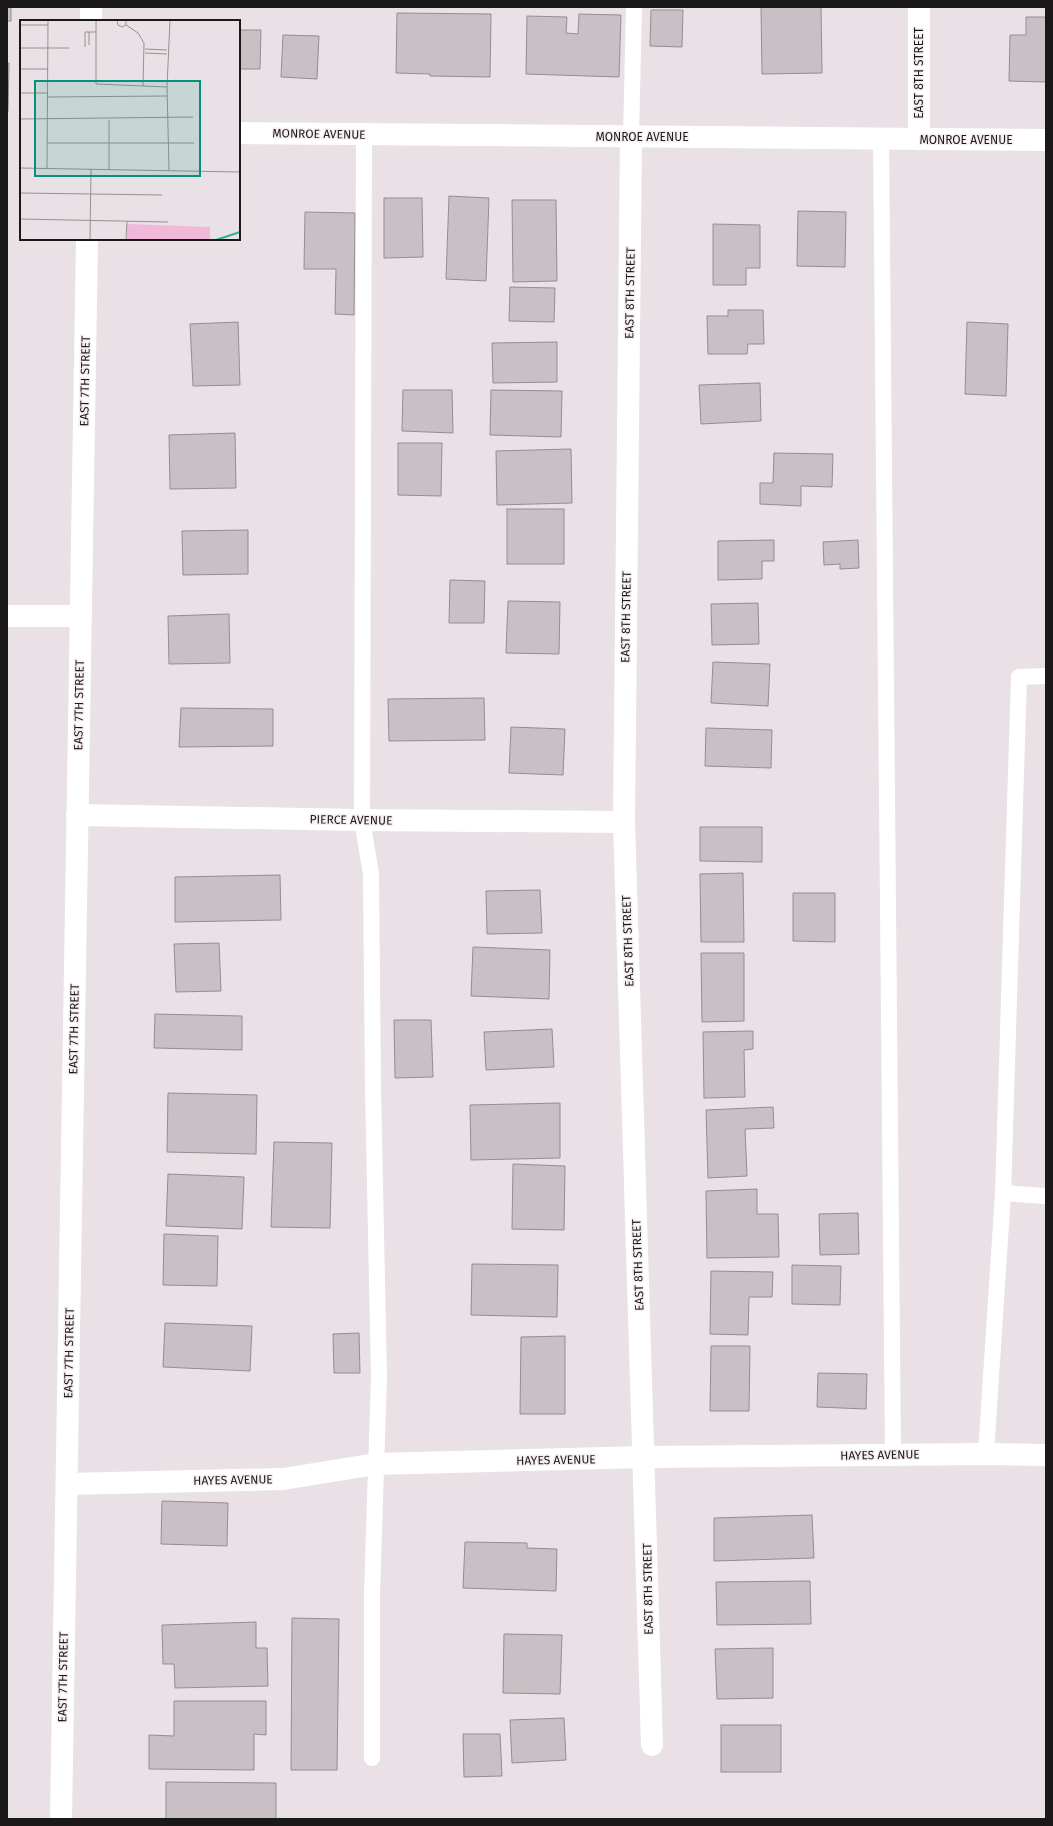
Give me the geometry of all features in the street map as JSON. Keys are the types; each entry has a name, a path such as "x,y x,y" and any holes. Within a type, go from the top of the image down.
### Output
{"street":[{"path":"90,20 91,7"},
{"name":"EAST 8TH STREET","path":"919,139 920,7"},
{"name":"MONROE AVENUE","path":"240,133 1046,140"},
{"name":"EAST 8TH STREET","path":"631,137 624,822 652,1745"},
{"name":"EAST 7TH STREET","path":"61,1819 87,240"},
{"path":"7,616 81,616"},
{"name":"PIERCE AVENUE","path":"78,815 362,820 624,822"},
{"name":"HAYES AVENUE","path":"67,1484 283,1479 376,1464 644,1457 986,1454 1046,1455"}],"lane":[{"path":"631,137 634,7"},
{"path":"364,134 362,820 371,874 373,1097 379,1377 372,1593 372,1758"},
{"path":"881,139 893,1455"},
{"path":"986,1454 1003,1193 1019,677 1046,676"},
{"path":"1003,1193 1046,1196"}],"building":[{"path":"7,7 11,7 11,21 7,21"},
{"path":"761,7 821,7 822,73 762,74"},
{"path":"651,10 683,10 682,47 650,46"},
{"path":"397,13 491,14 490,77 430,76 430,74 396,73"},
{"path":"579,14 621,15 619,77 526,74 527,16 567,17 566,33 578,34"},
{"path":"1026,17 1046,17 1046,82 1009,81 1010,35 1026,35"},
{"path":"240,30 261,30 260,69 240,69"},
{"path":"283,35 319,36 317,79 281,77"},
{"path":"7,63 9,63 8,112 7,112"},
{"path":"449,196 489,198 486,281 446,279"},
{"path":"384,198 422,198 423,257 384,258"},
{"path":"512,200 556,200 557,281 513,282"},
{"path":"798,211 846,212 845,267 797,266"},
{"path":"305,212 355,213 354,315 335,314 336,269 304,269"},
{"path":"713,224 760,225 760,268 746,268 746,285 713,285"},
{"path":"510,287 555,288 554,322 509,321"},
{"path":"728,310 763,310 764,344 748,344 747,354 708,354 707,316 728,316"},
{"path":"238,322 240,385 193,386 190,324"},
{"path":"967,322 1008,324 1006,396 965,394"},
{"path":"557,342 557,382 493,383 492,343"},
{"path":"760,383 761,421 701,424 699,385"},
{"path":"403,390 452,390 453,433 402,431"},
{"path":"491,390 562,391 561,437 490,435"},
{"path":"235,433 236,488 170,489 169,435"},
{"path":"398,443 442,443 441,496 398,495"},
{"path":"571,449 572,503 497,505 496,451"},
{"path":"774,453 833,454 832,487 801,486 801,506 760,504 760,483 773,483"},
{"path":"507,509 564,509 564,564 507,564"},
{"path":"248,530 248,574 183,575 182,531"},
{"path":"774,540 774,561 762,561 762,579 718,580 718,541"},
{"path":"858,540 859,568 840,569 840,564 824,565 823,542"},
{"path":"450,580 485,581 484,623 449,623"},
{"path":"508,601 560,602 559,654 506,653"},
{"path":"758,603 759,644 712,645 711,604"},
{"path":"229,614 230,663 169,664 168,616"},
{"path":"713,662 770,664 768,706 711,703"},
{"path":"484,698 485,740 389,741 388,699"},
{"path":"181,708 273,709 273,746 179,747"},
{"path":"511,727 565,729 563,775 509,773"},
{"path":"706,728 772,730 771,768 705,766"},
{"path":"700,827 762,827 762,862 700,861"},
{"path":"743,873 744,942 701,942 700,874"},
{"path":"280,875 281,920 175,922 175,877"},
{"path":"540,890 542,933 487,934 486,891"},
{"path":"793,893 835,893 835,942 793,941"},
{"path":"219,943 221,991 176,992 174,944"},
{"path":"473,947 550,950 549,999 471,996"},
{"path":"701,953 744,953 744,1021 702,1022"},
{"path":"155,1014 242,1016 242,1050 154,1048"},
{"path":"394,1020 431,1020 433,1077 395,1078"},
{"path":"552,1029 554,1067 486,1070 484,1032"},
{"path":"753,1031 753,1049 744,1050 745,1097 704,1098 703,1032"},
{"path":"168,1093 257,1095 256,1154 167,1152"},
{"path":"560,1103 560,1158 471,1160 470,1105"},
{"path":"773,1107 774,1128 745,1129 747,1176 708,1178 706,1110"},
{"path":"274,1142 332,1143 330,1228 271,1227"},
{"path":"513,1164 565,1166 564,1230 512,1229"},
{"path":"168,1174 244,1177 242,1229 166,1226"},
{"path":"757,1189 757,1214 778,1214 779,1257 707,1258 706,1191"},
{"path":"858,1213 859,1254 820,1255 819,1214"},
{"path":"164,1234 218,1236 217,1286 163,1285"},
{"path":"472,1264 558,1265 557,1317 471,1315"},
{"path":"792,1265 841,1266 840,1305 792,1304"},
{"path":"711,1271 773,1272 772,1297 749,1297 748,1335 710,1334"},
{"path":"165,1323 252,1326 250,1371 163,1367"},
{"path":"359,1333 360,1373 334,1373 333,1334"},
{"path":"565,1336 565,1414 520,1414 521,1337"},
{"path":"711,1346 750,1346 749,1411 710,1411"},
{"path":"818,1373 867,1374 866,1409 817,1407"},
{"path":"162,1501 228,1503 227,1546 161,1544"},
{"path":"812,1515 814,1558 714,1561 714,1518"},
{"path":"465,1542 527,1543 527,1548 557,1549 556,1591 463,1588"},
{"path":"810,1581 811,1624 717,1625 716,1582"},
{"path":"292,1618 339,1619 337,1770 291,1770"},
{"path":"256,1622 256,1648 267,1648 268,1686 175,1688 174,1664 163,1664 162,1625"},
{"path":"504,1634 562,1635 560,1694 503,1693"},
{"path":"773,1648 773,1698 717,1699 715,1649"},
{"path":"174,1701 266,1701 266,1735 254,1734 254,1770 149,1769 149,1735 174,1736"},
{"path":"564,1718 566,1760 512,1763 510,1720"},
{"path":"721,1725 781,1725 781,1772 721,1772"},
{"path":"463,1734 500,1734 502,1776 464,1777"},
{"path":"166,1782 276,1783 276,1819 166,1819"}]}
